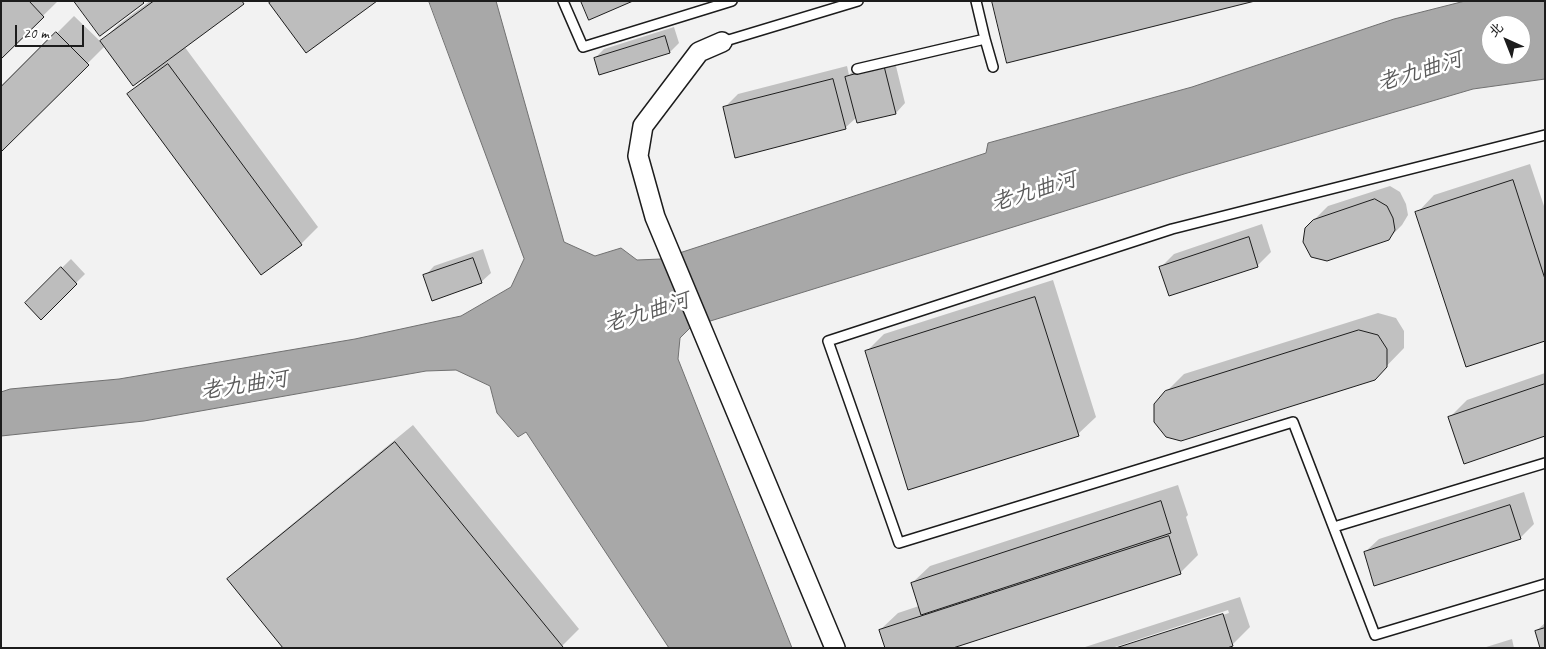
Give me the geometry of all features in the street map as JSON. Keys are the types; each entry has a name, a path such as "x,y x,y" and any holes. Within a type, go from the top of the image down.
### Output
{"street":[{"path":"722,42 699,52 643,126 638,156 655,217 835,648"}],"lane":[{"path":"563,1 583,47 732,1"},
{"path":"722,42 858,1"},
{"path":"976,1 984,39 993,66"},
{"path":"857,69 984,39"},
{"path":"1545,135 1172,228 828,341 899,543 1293,422 1375,634 1545,584"},
{"path":"1334,527 1545,463"}],"water":[{"name":"老九曲河","path":"429,1 496,1 564,242 595,256 621,248 637,260 661,259 986,153 988,143 1192,87 1394,19 1465,1 1545,1 1545,79 1473,89 1184,174 691,327 680,338 678,359 792,648 669,648 526,432 518,437 497,413 490,386 456,370 426,371 144,421 1,436 1,392 10,389 119,379 355,339 461,316 511,287 524,259"}],"building":[{"path":"1,1 29,1 44,17 1,59"},
{"path":"74,1 142,1 144,3 100,36"},
{"path":"154,1 242,1 244,4 133,86 100,41"},
{"path":"272,1 377,1 306,53 269,3"},
{"path":"581,1 633,1 589,20"},
{"path":"992,1 1255,1 1007,63"},
{"path":"56,32 89,65 1,152 1,87"},
{"path":"665,36 670,53 599,75 594,58"},
{"path":"168,64 302,245 261,275 127,94"},
{"path":"884,66 896,114 857,123 845,77"},
{"path":"833,79 846,129 735,158 723,107"},
{"path":"1513,180 1545,279 1545,341 1466,367 1415,212"},
{"path":"1375,199 1387,206 1393,218 1395,230 1389,240 1327,261 1311,257 1303,242 1305,228 1313,220"},
{"path":"1249,237 1258,267 1169,296 1159,267"},
{"path":"473,258 482,283 432,301 423,275"},
{"path":"61,267 77,284 41,320 25,303"},
{"path":"1035,297 1079,436 908,490 865,351"},
{"path":"1359,330 1378,335 1387,349 1387,367 1375,380 1181,441 1166,437 1154,422 1154,404 1165,391"},
{"path":"1545,384 1545,436 1464,464 1448,417"},
{"path":"395,442 562,648 283,648 227,579"},
{"path":"1161,501 1171,533 921,615 911,583"},
{"path":"1510,505 1521,539 1374,586 1364,552"},
{"path":"1169,536 1181,574 953,648 885,648 879,630"},
{"path":"1223,614 1233,646 1227,648 1116,648"},
{"path":"1545,628 1545,648 1540,648 1535,631"}]}
